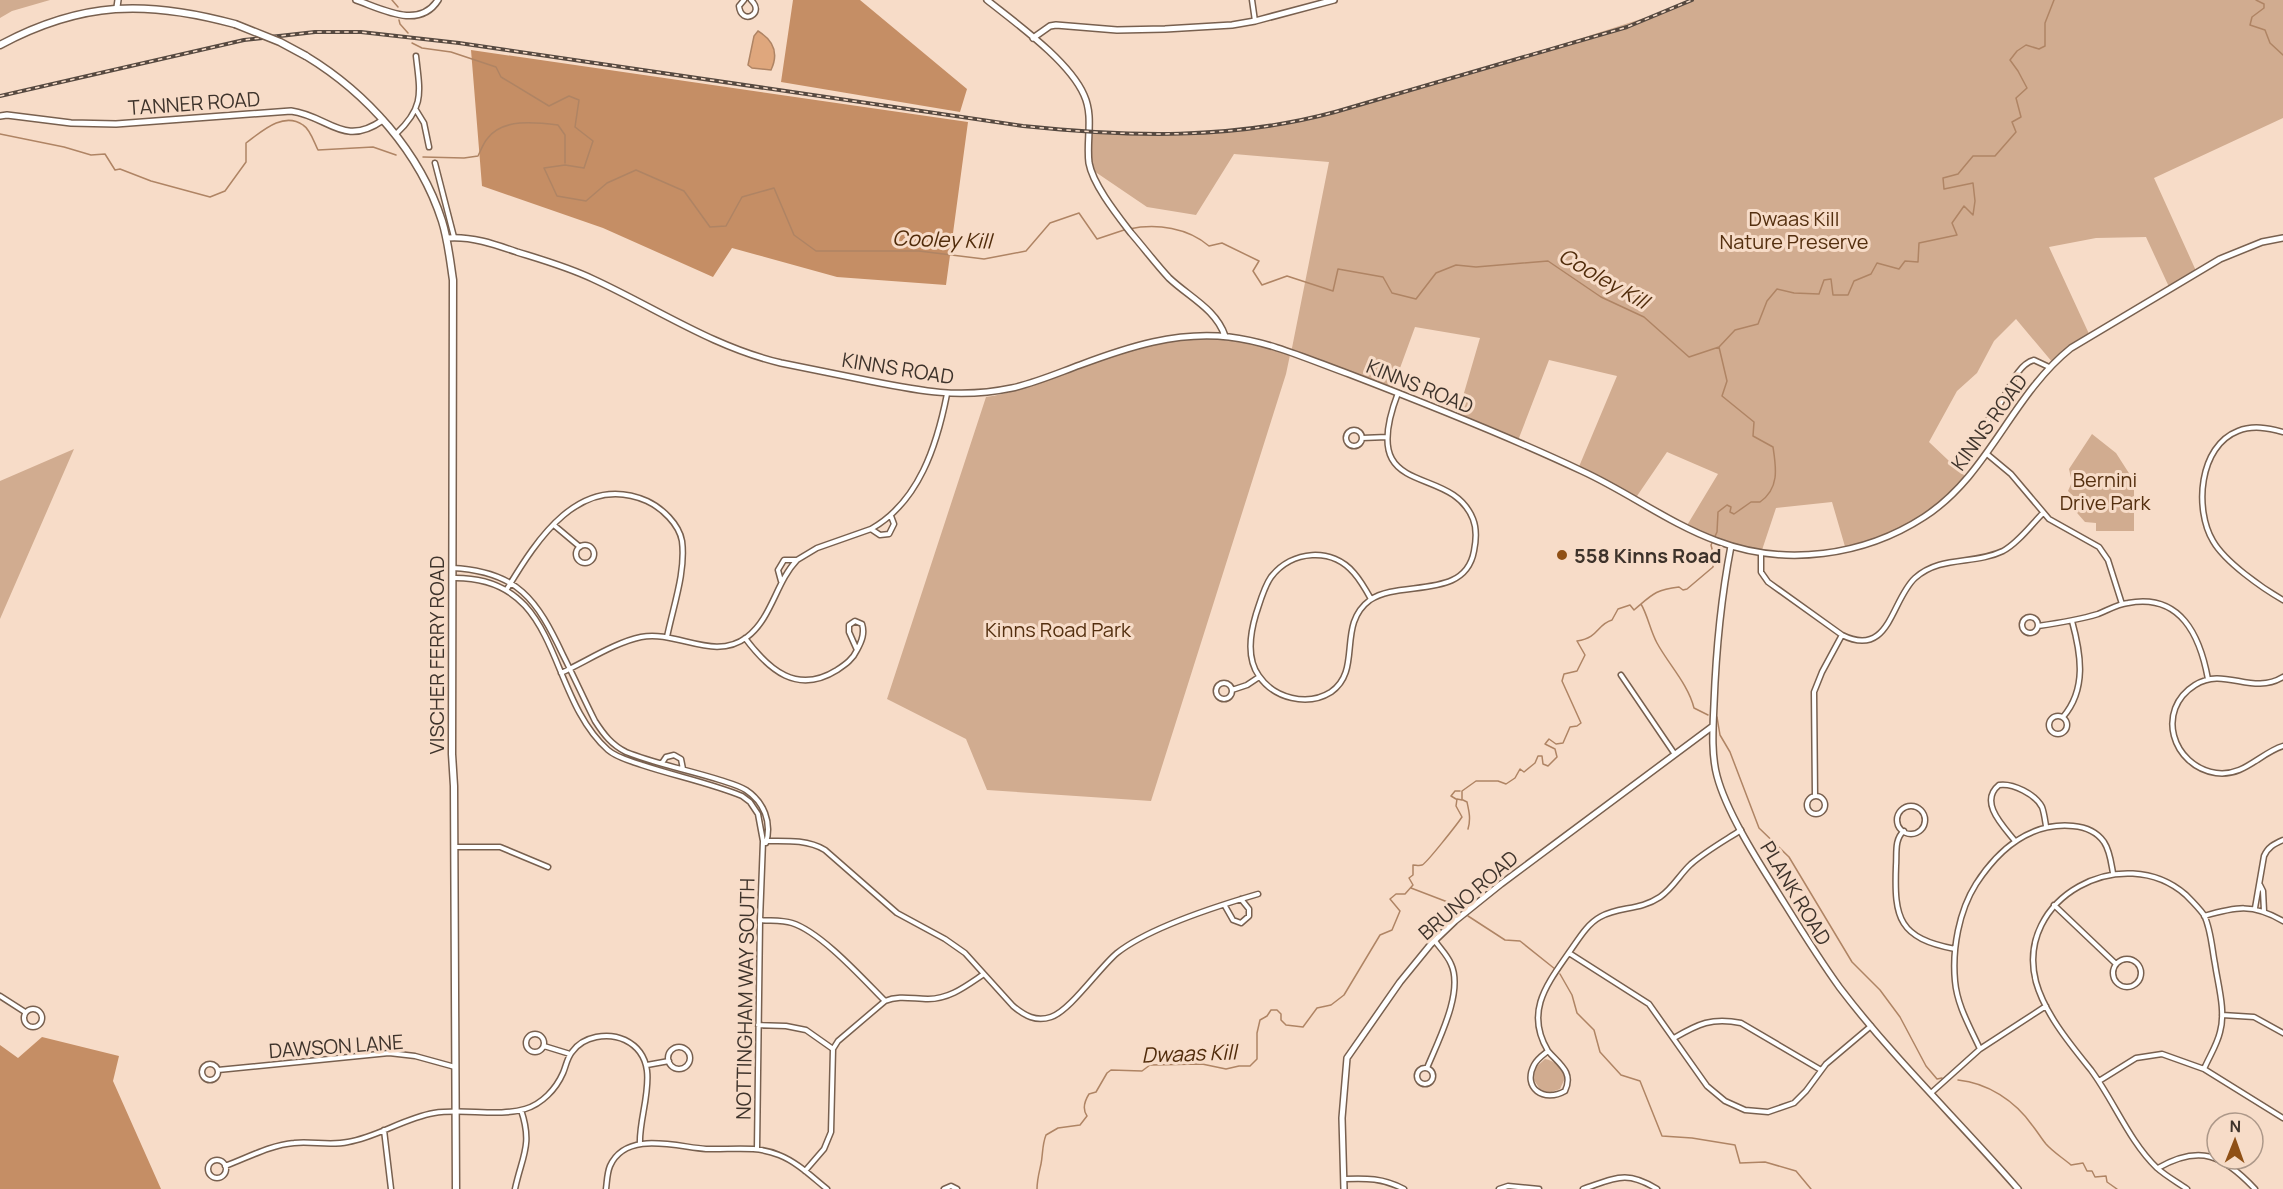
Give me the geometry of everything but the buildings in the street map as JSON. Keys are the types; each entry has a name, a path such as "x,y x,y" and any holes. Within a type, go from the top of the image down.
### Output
{"main road":[{"name":"VISCHER FERRY ROAD","path":"0,45 54,20 118,4 179,10 235,24 280,42 306,56 352,89 396,134 423,176 450,237 454,304 452,578 456,1189"}],"street":[{"path":"356,0 411,17 427,13 438,0"},
{"path":"735,0 742,2 739,8 741,14 749,16 756,9 751,0"},
{"path":"987,0 1069,72 1083,93 1089,113 1089,164 1102,191 1125,225 1169,278 1218,319 1225,336"},
{"path":"1252,0 1255,21"},
{"path":"1033,38 1050,26 1056,25 1117,30 1232,25 1334,0"},
{"path":"396,134 416,110 419,88 416,56"},
{"path":"416,110 424,123 429,147"},
{"name":"TANNER ROAD","path":"0,116 11,115 71,123 116,124 291,111 312,116 341,131 352,132 367,129 383,120"},
{"path":"435,163 450,237"},
{"name":"KINNS ROAD","path":"450,237 490,243 566,267 597,280 702,335 749,354 930,393 991,391 1025,385 1150,342 1173,338 1225,336 1273,346 1398,393 1578,469 1713,540 1731,546 1782,554 1827,553 1878,540 1916,521 1936,508 1959,488 1987,454 2020,402 2049,368 2071,348 2220,260 2246,248 2283,238"},
{"path":"1988,420 1995,414 2006,391 2024,365 2034,360 2044,363 2049,368"},
{"path":"1371,599 1353,571 1341,562 1311,554 1293,558 1287,562 1270,578 1254,621 1250,644 1260,677 1272,689 1288,698 1324,696 1338,687 1346,675 1353,621 1371,599 1434,586 1454,579 1459,576 1472,558 1475,525 1468,509 1448,491 1410,476 1402,470 1389,452 1387,437 1391,410 1398,393"},
{"path":"561,673 640,637 667,637 690,644 718,647 731,645 745,638 760,621 782,581 797,560 817,548 872,529 891,516 916,484 928,459 942,422 947,394"},
{"path":"2283,432 2255,427 2240,430 2225,439 2212,457 2205,473 2202,494 2206,528 2220,551 2266,590 2283,600"},
{"path":"1353,430 1360,433 1362,438 1356,446 1348,442 1347,437 1353,430"},
{"path":"1362,438 1387,437"},
{"path":"1987,454 2011,474 2049,519 2099,547 2108,560 2122,604"},
{"path":"507,589 533,549 580,502 606,493 636,496 655,505 669,517 680,535 681,570 667,637"},
{"path":"1761,552 1760,567 1768,582 1842,635 1864,641 1877,635 1888,623 1913,580 1925,570 1944,562 1978,558 2001,552 2043,513"},
{"path":"872,529 880,535 890,534 894,524 891,516"},
{"path":"555,525 580,547"},
{"path":"588,545 592,548 594,554 590,561 585,562 579,559 577,551 580,547 588,545"},
{"name":"PLANK ROAD","path":"1731,546 1720,613 1713,726 1718,778 1741,830 1820,960 1871,1026 2018,1189"},
{"path":"782,581 778,570 780,564 784,560 797,560"},
{"name":"NOTTINGHAM WAY SOUTH","path":"452,568 487,572 511,583 535,603 546,619 595,721 609,741 626,752 736,786 752,795 766,814 768,825 763,849 760,920 757,1149"},
{"name":"NOTTINGHAM WAY SOUTH","path":"452,578 480,579 507,589 530,610 589,727 608,750 630,761 742,796 758,814 765,841"},
{"path":"2038,626 2072,621 2122,604 2150,602 2164,606 2187,622 2200,645 2208,679"},
{"path":"2031,617 2036,619 2038,626 2037,630 2029,633 2025,631 2022,624 2026,618 2031,617"},
{"path":"745,638 771,668 793,678 812,679 830,674 852,659 857,650 862,640 863,628 859,621 849,625 849,632 857,650"},
{"path":"2063,717 2078,688 2080,673 2080,655 2072,621"},
{"path":"1815,796 1814,692 1842,635"},
{"path":"1621,675 1674,753"},
{"path":"1232,690 1248,685 1260,677"},
{"path":"2283,677 2263,685 2222,678 2208,679 2195,684 2184,693 2172,717 2176,746 2185,758 2216,773 2226,773 2250,766 2273,749 2283,746"},
{"path":"1224,683 1230,685 1232,690 1231,695 1224,699 1219,697 1217,692 1218,687 1224,683"},
{"path":"2056,716 2063,717 2067,724 2066,729 2055,733 2050,727 2051,720 2056,716"},
{"name":"BRUNO ROAD","path":"1344,1189 1342,1118 1347,1059 1400,982 1434,940 1501,884 1713,726"},
{"name":"NOTTINGHAM WAY SOUTH","path":"662,763 666,757 674,756 681,759 683,769"},
{"path":"2015,841 1992,808 1993,793 1999,785 2016,786 2038,802 2043,809 2046,826"},
{"path":"1815,796 1820,797 1824,803 1823,811 1816,814 1809,812 1807,807 1808,800 1815,796"},
{"path":"1908,807 1920,809 1925,819 1921,829 1912,833 1904,831 1898,823 1900,813 1908,807"},
{"path":"1980,1049 1966,1020 1957,992 1955,949 1965,908 1975,885 1992,862 2015,841 2034,830 2046,826 2081,827 2094,832 2103,840 2109,852 2113,873"},
{"path":"1548,1051 1534,1065 1532,1085 1539,1093 1552,1096 1565,1091 1569,1078 1565,1069 1548,1051 1540,1033 1538,1020 1541,996 1586,930 1600,917 1614,911 1642,907 1661,897 1693,862 1741,830"},
{"path":"1904,831 1897,840 1895,897 1901,920 1924,941 1955,949"},
{"path":"2255,908 2264,856 2275,843 2283,840"},
{"path":"765,841 811,843 825,849 897,913 965,953 1022,1014 1032,1018 1051,1017 1057,1014 1117,953 1160,929 1258,894"},
{"path":"454,847 500,847 548,867"},
{"path":"2187,1189 2158,1168 2128,1129 2099,1081 2046,1006 2036,983 2034,956 2036,941 2043,923 2054,905 2080,885 2113,873 2139,874 2161,879 2179,889 2193,902 2204,916 2212,947 2222,1015 2220,1035 2204,1069"},
{"path":"2260,884 2263,891 2264,911"},
{"path":"1225,906 1233,920 1241,923 1249,916 1249,909 1242,899"},
{"path":"2054,905 2116,963"},
{"path":"2204,916 2240,907 2255,908 2283,921"},
{"path":"760,920 793,923 805,929 820,939 885,1001"},
{"path":"1427,1068 1453,1000 1454,983 1452,964 1434,940"},
{"path":"1569,952 1649,1004 1707,1086 1725,1101 1745,1110 1768,1112 1788,1107 1800,1098 1821,1070 1871,1026"},
{"path":"2126,959 2136,962 2141,972 2137,982 2128,987 2118,983 2113,974 2116,963 2126,959"},
{"path":"805,1171 824,1149 831,1132 833,1049 844,1035 885,1001 893,998 926,999 945,996 955,993 984,974"},
{"path":"0,996 26,1012"},
{"path":"1931,1093 1980,1049 2046,1006"},
{"path":"32,1009 40,1011 42,1016 40,1024 34,1027 28,1026 24,1020 26,1012 32,1009"},
{"path":"2222,1015 2254,1017 2283,1033"},
{"path":"1674,1038 1696,1025 1708,1022 1741,1023 1821,1070"},
{"path":"758,1026 786,1026 806,1030 833,1049"},
{"path":"536,1034 543,1038 544,1046 539,1052 531,1052 525,1041 528,1036 536,1034"},
{"path":"225,1166 283,1144 346,1143 423,1116 455,1112 521,1110 535,1104 552,1091 558,1083 570,1054 582,1042 592,1038 616,1037 635,1046 647,1065 648,1085 640,1123 640,1144"},
{"path":"544,1046 570,1054"},
{"path":"675,1048 685,1048 690,1054 690,1062 684,1068 674,1067 669,1061 669,1053 675,1048"},
{"name":"DAWSON LANE","path":"218,1070 388,1053 415,1056 454,1067"},
{"path":"2099,1081 2136,1058 2162,1053 2204,1069 2283,1118"},
{"path":"647,1065 669,1061"},
{"name":"DAWSON LANE","path":"208,1064 214,1064 218,1070 216,1078 211,1080 206,1079 202,1073 204,1066 208,1064"},
{"path":"1427,1068 1431,1071 1433,1078 1430,1082 1422,1084 1416,1078 1416,1073 1420,1069 1427,1068"},
{"path":"515,1189 528,1139 521,1110"},
{"path":"384,1130 391,1189"},
{"path":"606,1189 610,1166 616,1157 629,1148 647,1143 705,1149 757,1149 782,1156 827,1189"},
{"path":"2158,1168 2183,1156 2206,1155 2228,1166 2255,1189"},
{"path":"216,1160 221,1161 225,1166 225,1173 219,1178 211,1175 208,1170 216,1160"},
{"path":"1344,1179 1369,1177 1382,1179 1404,1189"},
{"path":"1583,1189 1624,1177 1634,1177 1658,1189"},
{"path":"944,1189 951,1186 957,1189"},
{"path":"1499,1189 1517,1186 1539,1189"}],"green space":[{"path":"0,0 50,0 12,11 0,18"},
{"name":"Dwaas Kill Nature Preserve","path":"1690,0 2283,0 2283,118 2154,178 2197,273 2170,289 2146,237 2096,238 2049,247 2090,336 2053,363 2016,319 1994,341 1977,373 1957,391 1929,442 1967,478 1927,515 1878,540 1846,550 1832,502 1776,508 1761,553 1722,543 1686,527 1718,474 1667,452 1635,499 1578,469 1617,376 1549,360 1517,443 1457,417 1480,338 1415,327 1392,390 1291,353 1329,162 1234,154 1196,215 1147,207 1091,169 1089,133 1164,135 1257,128 1307,119 1505,63 1672,9"},
{"name":"Kinns Road Park","path":"1209,338 1255,344 1290,355 1286,374 1151,801 987,790 966,739 887,699 986,397 1028,387 1149,345"},
{"name":"Bernini Drive Park","path":"2092,434 2116,453 2134,481 2134,531 2096,531 2096,523 2085,522 2071,506 2075,498 2068,491 2072,482 2069,469"},
{"path":"74,449 0,619 0,481"},
{"path":"1545,1059 1558,1066 1565,1078 1560,1089 1549,1093 1541,1091 1534,1080 1535,1068"}],"shaded area":[{"path":"793,0 860,0 967,89 960,112 781,82"},
{"path":"758,31 767,38 773,48 774,58 771,70 752,68 748,65 754,36"},
{"path":"471,50 968,122 946,285 837,277 732,248 713,277 603,228 482,186"},
{"path":"42,1037 119,1056 113,1081 161,1189 0,1189 0,1045 18,1058"}],"waterway":[{"name":"Cooley Kill","path":"392,0 398,7"},
{"name":"Dwaas Kill","path":"1129,229 1172,228 1192,235 1209,246 1222,243 1259,261 1253,271 1262,285 1287,276 1333,291 1338,269 1383,277 1392,293 1416,299 1436,273 1456,265 1476,267 1548,261 1601,297 1644,317 1689,357 1719,347 1735,330 1758,324 1767,301 1777,289 1794,293 1819,294 1824,280 1831,279 1833,295 1848,295 1854,281 1871,274 1877,263 1899,269 1905,261 1918,262 1919,243 1957,235 1952,223 1964,206 1973,215 1975,201 1973,183 1944,189 1943,178 1958,174 1973,156 1995,156 2016,132 2012,122 2021,117 2016,98 2027,88 2010,60 2026,45 2039,49 2045,46 2045,23 2054,0"},
{"name":"Dwaas Kill","path":"2256,0 2264,4 2264,8 2252,17 2250,25 2265,30 2270,43 2283,55"},
{"name":"Cooley Kill","path":"399,20 408,33"},
{"name":"Cooley Kill","path":"412,43 422,48 451,52 496,67 501,77 549,106 569,96 579,100 575,127 593,141 584,168 565,165 544,168 557,196 586,201 607,183 636,170 684,191 710,227 726,226 742,197 774,188 794,235 816,251 919,251 984,259 1026,251 1050,223 1079,213 1097,239 1124,230"},
{"path":"0,134 91,155 105,154 115,170 120,169 151,181 210,197 225,191 246,162 246,143 265,129 288,120 303,125 310,133 318,150 373,147 396,155"},
{"path":"423,157 478,156 493,132 520,123 540,123 558,125 565,135 565,163"},
{"name":"Dwaas Kill","path":"1037,1189 1046,1135 1058,1128 1080,1125 1087,1116 1084,1108 1087,1097 1096,1092 1111,1070 1142,1071 1150,1065 1202,1064 1226,1069 1250,1066 1257,1059 1257,1033 1260,1020 1271,1010 1277,1010 1286,1025 1303,1027 1317,1008 1331,1005 1344,995 1380,935 1392,930 1400,911 1390,899 1396,894 1405,894 1413,885 1409,878 1413,875 1413,865 1425,863 1462,817 1456,806 1457,799 1462,800 1462,791 1476,781 1498,781 1506,784 1515,778 1520,769 1524,772 1535,763 1538,756 1542,756 1543,764 1548,766 1557,757 1555,749 1545,744 1549,739 1556,744 1563,743 1570,727 1581,723 1562,681 1564,674 1577,671 1585,655 1577,641 1590,637 1612,620 1618,609 1630,605 1634,610 1654,594 1664,590 1679,587 1683,590 1687,589 1713,567 1714,557 1711,545 1717,532 1718,512 1727,505 1731,507 1730,512 1734,514 1751,502 1760,502 1771,490 1775,477 1773,447 1753,436 1754,422 1722,396 1727,381 1719,347"},
{"path":"1641,604 1657,643 1683,683 1694,708 1708,715"},
{"path":"1717,717 1720,735 1730,752 1759,828 1789,857 1852,962 1880,990 1900,1017 1926,1066 1937,1079 1942,1078"},
{"path":"1456,799 1451,796 1455,791 1460,791"},
{"path":"1463,800 1467,802 1469,812 1468,829"},
{"path":"1411,888 1458,906 1462,910"},
{"path":"1468,916 1505,940 1520,941 1555,969"},
{"path":"1560,974 1572,995 1577,1013 1594,1030 1600,1052 1621,1075 1640,1081 1662,1136 1735,1145 1740,1163 1765,1162 1796,1171 1811,1189"},
{"path":"1958,1080 1990,1089 2009,1101 2025,1116 2055,1152 2071,1165 2083,1163 2087,1171 2092,1171 2095,1177 2106,1176 2107,1182 2117,1189"}],"railway":[{"path":"0,96 244,40 315,32 361,32 459,43 1023,126 1141,134 1219,132 1257,128 1335,112 1627,27 1692,0"}],"place":[{"name":"558 Kinns Road","path":"1562,555"}]}
